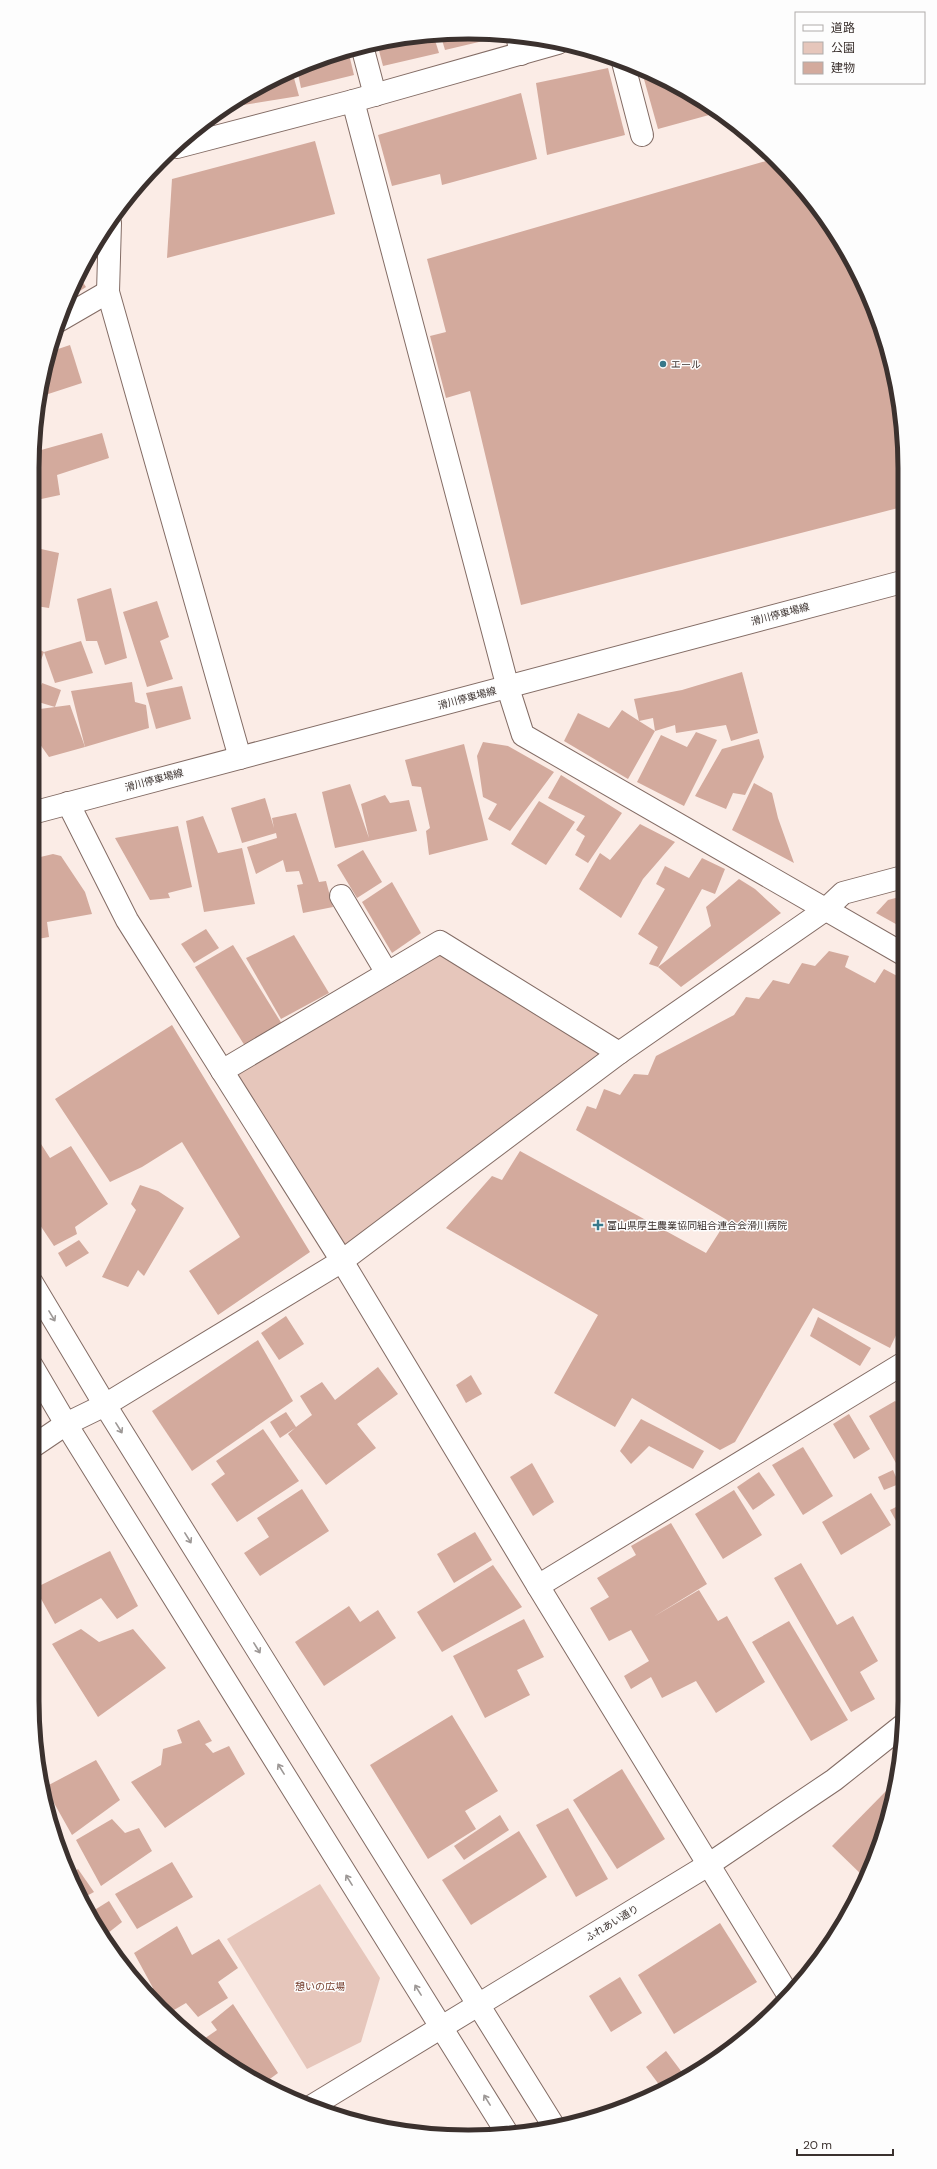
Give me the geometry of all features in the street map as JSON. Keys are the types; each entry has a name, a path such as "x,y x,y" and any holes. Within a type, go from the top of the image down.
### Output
{"street":[{"path":"187,144 375,95 519,45 533,44"},
{"path":"364,52 375,95"},
{"path":"625,69 642,135"},
{"path":"353,101 508,688 523,735 898,951"},
{"path":"110,232 108,292 240,758"},
{"path":"68,315 108,292"},
{"name":"滑川停車場線","path":"39,811 68,802 508,688 898,583"},
{"path":"68,802 127,920 342,1261 538,1586 785,1990"},
{"path":"39,1442 66,1424 105,1405 342,1261 619,1053 825,910 843,893 898,878"},
{"path":"340,896 387,973"},
{"path":"222,1071 440,942 619,1053"},
{"path":"39,1295 105,1405 480,2005 551,2122"},
{"path":"538,1586 898,1366"},
{"path":"39,1378 66,1424 505,2128"},
{"name":"ふれあい通り","path":"318,2102 708,1865 834,1780 897,1730"}],"green space":[{"path":"435,947 619,1053 342,1261 225,1077"},
{"name":"憩いの広場","path":"320,1884 380,1978 361,2042 307,2069 227,1939"}],"building":[{"path":"442,40 489,40 445,50"},
{"path":"435,41 439,53 383,66 378,49"},
{"path":"349,56 354,75 301,88 298,75"},
{"path":"608,68 625,135 547,155 536,83"},
{"path":"294,77 299,96 239,106 279,83"},
{"path":"643,77 658,83 712,114 658,129"},
{"path":"521,93 537,159 442,185 440,174 392,186 378,135"},
{"path":"315,141 335,214 167,258 172,179"},
{"name":"エール","path":"767,161 791,185 826,230 854,279 875,330 890,385 894,412 897,440 898,508 521,605 470,391 446,398 430,336 446,332 427,259"},
{"path":"82,281 86,287 77,293"},
{"path":"70,345 82,383 46,395 47,385 56,350"},
{"path":"102,433 109,458 57,475 60,495 39,500 40,450"},
{"path":"39,549 59,553 49,608 39,606"},
{"path":"111,588 127,658 105,665 97,641 86,641 77,599"},
{"path":"157,601 169,637 160,641 173,679 147,687 123,612"},
{"path":"81,641 93,673 55,683 44,652"},
{"path":"39,650 44,652 39,665"},
{"path":"742,672 758,733 731,741 726,725 676,733 675,725 655,731 653,718 639,721 634,699 682,690"},
{"path":"132,682 135,702 146,705 149,728 85,747 71,691"},
{"path":"42,683 61,690 55,707 39,702 39,691"},
{"path":"182,686 191,719 156,729 146,693"},
{"path":"70,705 85,747 49,757 39,743 39,709"},
{"path":"622,710 655,731 628,779 564,741 578,713 609,728"},
{"path":"696,732 717,740 684,806 637,782 661,735 687,747"},
{"path":"759,739 764,757 745,795 733,793 726,809 695,796 722,749"},
{"path":"483,742 508,746 554,772 510,831 488,819 497,804 483,797 477,756"},
{"path":"464,744 488,840 429,855 426,831 430,828 421,787 412,786 405,760"},
{"path":"561,775 622,813 588,863 575,855 585,836 576,830 585,816 548,798"},
{"path":"754,783 772,793 778,818 794,863 732,830"},
{"path":"350,784 369,838 361,804 385,795 390,803 409,800 417,831 335,848 322,792"},
{"path":"265,798 274,828 272,818 296,813 319,882 326,881 333,907 303,913 297,885 303,884 299,871 286,872 283,860 256,874 247,847 277,838 276,833 242,843 231,808"},
{"path":"539,801 575,822 546,865 511,844"},
{"path":"203,816 218,853 242,848 255,904 204,912 186,821"},
{"path":"640,824 675,842 643,879 621,918 579,889 600,853 610,860"},
{"path":"178,826 192,887 168,893 170,898 150,900 115,838"},
{"path":"363,850 382,882 357,898 337,865"},
{"path":"53,854 61,856 85,892 92,914 47,922 49,937 39,939 39,857"},
{"path":"702,858 725,869 715,894 702,889 658,967 649,964 658,947 638,934 665,889 656,884 665,866 689,878"},
{"path":"739,879 755,889 781,913 681,987 658,967 711,926 706,907"},
{"path":"392,882 421,933 392,953 362,902"},
{"path":"898,897 898,925 876,913 888,900"},
{"path":"206,929 219,948 194,963 181,944"},
{"path":"294,935 329,993 281,1019 246,958"},
{"path":"233,945 282,1024 245,1046 195,967"},
{"path":"829,951 849,956 845,967 875,983 884,969 898,976 898,1331 890,1348 813,1308 735,1442 720,1450 632,1398 615,1427 554,1393 598,1315 446,1228 492,1176 502,1180 520,1151 706,1253 727,1220 576,1130 587,1106 596,1109 604,1089 620,1095 634,1074 648,1075 656,1056 734,1015 746,997 759,999 773,980 789,984 802,963 815,966"},
{"path":"172,1025 310,1252 218,1315 189,1271 240,1237 182,1142 142,1167 110,1182 55,1099"},
{"path":"39,1141 50,1158 71,1146 108,1204 75,1227 77,1234 54,1246 39,1224"},
{"path":"140,1185 158,1191 184,1208 144,1276 138,1270 128,1287 102,1277 136,1210 131,1204"},
{"path":"79,1240 89,1253 66,1267 58,1253"},
{"path":"286,1316 304,1344 279,1360 261,1333"},
{"path":"818,1317 871,1348 860,1366 810,1336"},
{"path":"258,1340 293,1401 192,1471 152,1411"},
{"path":"378,1367 398,1394 357,1424 376,1448 326,1485 288,1434 295,1428 280,1438 270,1422 286,1412 296,1427 312,1415 300,1396 322,1382 335,1400"},
{"path":"471,1375 482,1394 466,1403 456,1385"},
{"path":"895,1401 898,1404 898,1462 896,1463 869,1416"},
{"path":"849,1414 870,1449 854,1459 833,1424"},
{"path":"641,1419 704,1451 693,1469 649,1446 631,1464 620,1451"},
{"path":"263,1429 299,1481 237,1522 211,1484 225,1474 216,1461"},
{"path":"803,1447 833,1496 803,1515 772,1465"},
{"path":"532,1463 554,1502 533,1516 510,1477"},
{"path":"893,1470 898,1484 884,1490 878,1477"},
{"path":"759,1472 775,1495 753,1510 737,1487"},
{"path":"302,1489 329,1531 260,1576 244,1553 269,1537 257,1518"},
{"path":"734,1490 762,1535 723,1559 695,1514"},
{"path":"871,1493 891,1525 841,1555 822,1522"},
{"path":"898,1506 898,1524 890,1510"},
{"path":"671,1523 707,1584 653,1617 699,1590 718,1621 727,1616 765,1682 716,1713 696,1681 662,1698 651,1677 631,1689 624,1676 649,1661 631,1630 609,1641 590,1608 609,1597 597,1578 636,1555 631,1546"},
{"path":"475,1532 492,1560 454,1583 437,1554"},
{"path":"110,1551 138,1606 117,1619 101,1598 55,1624 39,1595 39,1586"},
{"path":"801,1563 837,1625 853,1616 878,1661 860,1672 875,1699 851,1712 774,1578"},
{"path":"493,1565 522,1607 442,1652 417,1612"},
{"path":"349,1606 360,1622 378,1610 396,1638 324,1686 295,1642"},
{"path":"524,1619 544,1657 517,1670 530,1695 485,1718 453,1656"},
{"path":"789,1621 848,1720 811,1741 752,1642"},
{"path":"81,1629 99,1642 133,1629 166,1668 98,1717 52,1644"},
{"path":"452,1715 498,1791 465,1811 476,1829 428,1859 370,1765"},
{"path":"199,1720 212,1741 205,1744 213,1753 229,1746 245,1774 165,1828 131,1782 161,1765 163,1749 182,1743 177,1730"},
{"path":"96,1760 120,1800 72,1835 50,1796 47,1786"},
{"path":"622,1769 665,1839 617,1869 573,1800"},
{"path":"888,1789 875,1839 861,1874 832,1846"},
{"path":"568,1808 608,1879 576,1897 536,1825"},
{"path":"500,1815 509,1830 464,1860 454,1846"},
{"path":"112,1819 125,1833 139,1828 152,1851 101,1886 76,1840"},
{"path":"519,1831 547,1877 471,1925 442,1880"},
{"path":"172,1862 193,1897 137,1929 115,1894"},
{"path":"78,1869 94,1892 86,1896 75,1871"},
{"path":"109,1901 122,1922 108,1933 94,1910"},
{"path":"720,1923 757,1982 674,2034 638,1975"},
{"path":"177,1926 192,1955 219,1939 238,1968 218,1982 228,1998 198,2017 186,2003 174,2010 180,2018 151,1989 153,1988 134,1953"},
{"path":"620,1977 642,2013 611,2032 589,1996"},
{"path":"233,2004 278,2073 268,2080 230,2058 207,2041 204,2039 217,2030 211,2022"},
{"path":"666,2051 682,2072 659,2085 646,2067"}],"place":[{"name":"エール","path":"663,364"},
{"name":"富山県厚生農業協同組合連合会滑川病院","path":"598,1225"}]}
